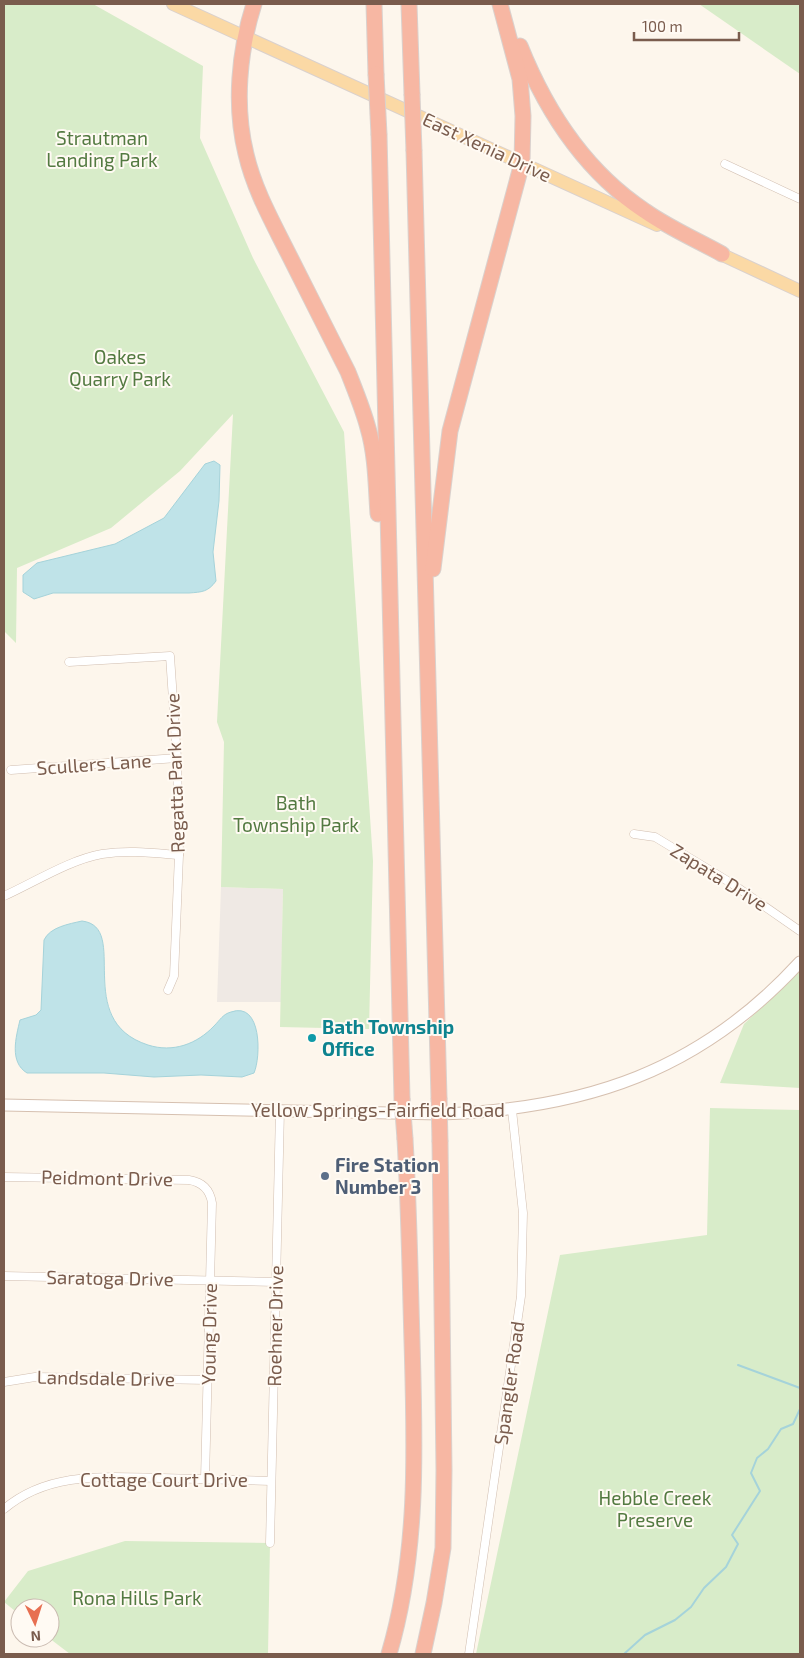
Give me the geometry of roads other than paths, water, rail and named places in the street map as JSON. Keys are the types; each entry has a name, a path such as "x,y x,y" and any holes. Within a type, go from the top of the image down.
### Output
{"highway":[{"path":"254,4 244,35 240,107 243,139 251,173 267,211 348,372 369,429 374,460 396,770"},
{"path":"374,4 379,135 386,482 396,770 402,1099 413,1367 414,1495 405,1585 389,1654"},
{"path":"409,4 439,1098 444,1470 443,1548 423,1654"},
{"path":"428,668 432,587 450,431 522,163 520,79 501,4"},
{"path":"501,4 546,102 587,159 613,185 645,212 722,254"}],"main road":[{"name":"East Xenia Drive","path":"173,4 800,291"},
{"name":"Yellow Springs-Fairfield Road","path":"4,1105 441,1114 512,1110 550,1104 588,1095 643,1075 671,1062 704,1043 742,1017 800,962"}],"street":[{"path":"725,164 800,199"},
{"name":"Regatta Park Drive","path":"69,662 170,656 177,758 179,855 174,976 168,990"},
{"name":"Scullers Lane","path":"12,770 177,758"},
{"name":"Zapata Drive","path":"634,834 655,837 731,883 800,931"},
{"path":"4,896 78,862 100,855 124,852 179,855"},
{"name":"Roehner Drive","path":"270,1543 280,1110"},
{"name":"Spangler Road","path":"469,1654 521,1296 523,1213 512,1110"},
{"name":"Peidmont Drive","path":"4,1176 189,1180 199,1183 207,1189"},
{"name":"Young Drive","path":"205,1479 212,1203 207,1189"},
{"name":"Saratoga Drive","path":"4,1276 276,1282"},
{"name":"Landsdale Drive","path":"4,1382 35,1377 208,1380"},
{"name":"Cottage Court Drive","path":"4,1509 32,1491 70,1479 90,1477 271,1481"}],"water":[{"path":"214,461 220,465 219,501 213,552 216,581 213,585 201,592 189,593 53,593 34,599 23,592 23,575 37,563 115,544 164,518 205,464"},
{"path":"82,921 96,927 102,939 106,996 112,1016 125,1033 148,1045 166,1048 175,1047 200,1038 226,1014 241,1011 249,1015 254,1022 257,1032 258,1055 254,1073 242,1077 201,1075 154,1077 104,1073 27,1073 21,1068 15,1049 17,1034 20,1020 36,1015 41,1010 44,940 55,929"}],"waterway":[{"path":"738,1365 800,1388"},
{"path":"624,1654 645,1635 675,1620 691,1607 704,1588 726,1567 738,1544 732,1535 760,1491 751,1473 757,1458 768,1449 781,1429 793,1424 800,1409"}],"place":[{"name":"Bath Township Office","path":"312,1038"},
{"name":"Fire Station Number 3","path":"325,1176"}],"park label":[{"name":"Strautman Landing Park","path":"102,149"},
{"name":"Oakes Quarry Park","path":"120,368"},
{"name":"Bath Township Park","path":"296,814"},
{"name":"Hebble Creek Preserve","path":"655,1509"},
{"name":"Rona Hills Park","path":"137,1598"}]}
